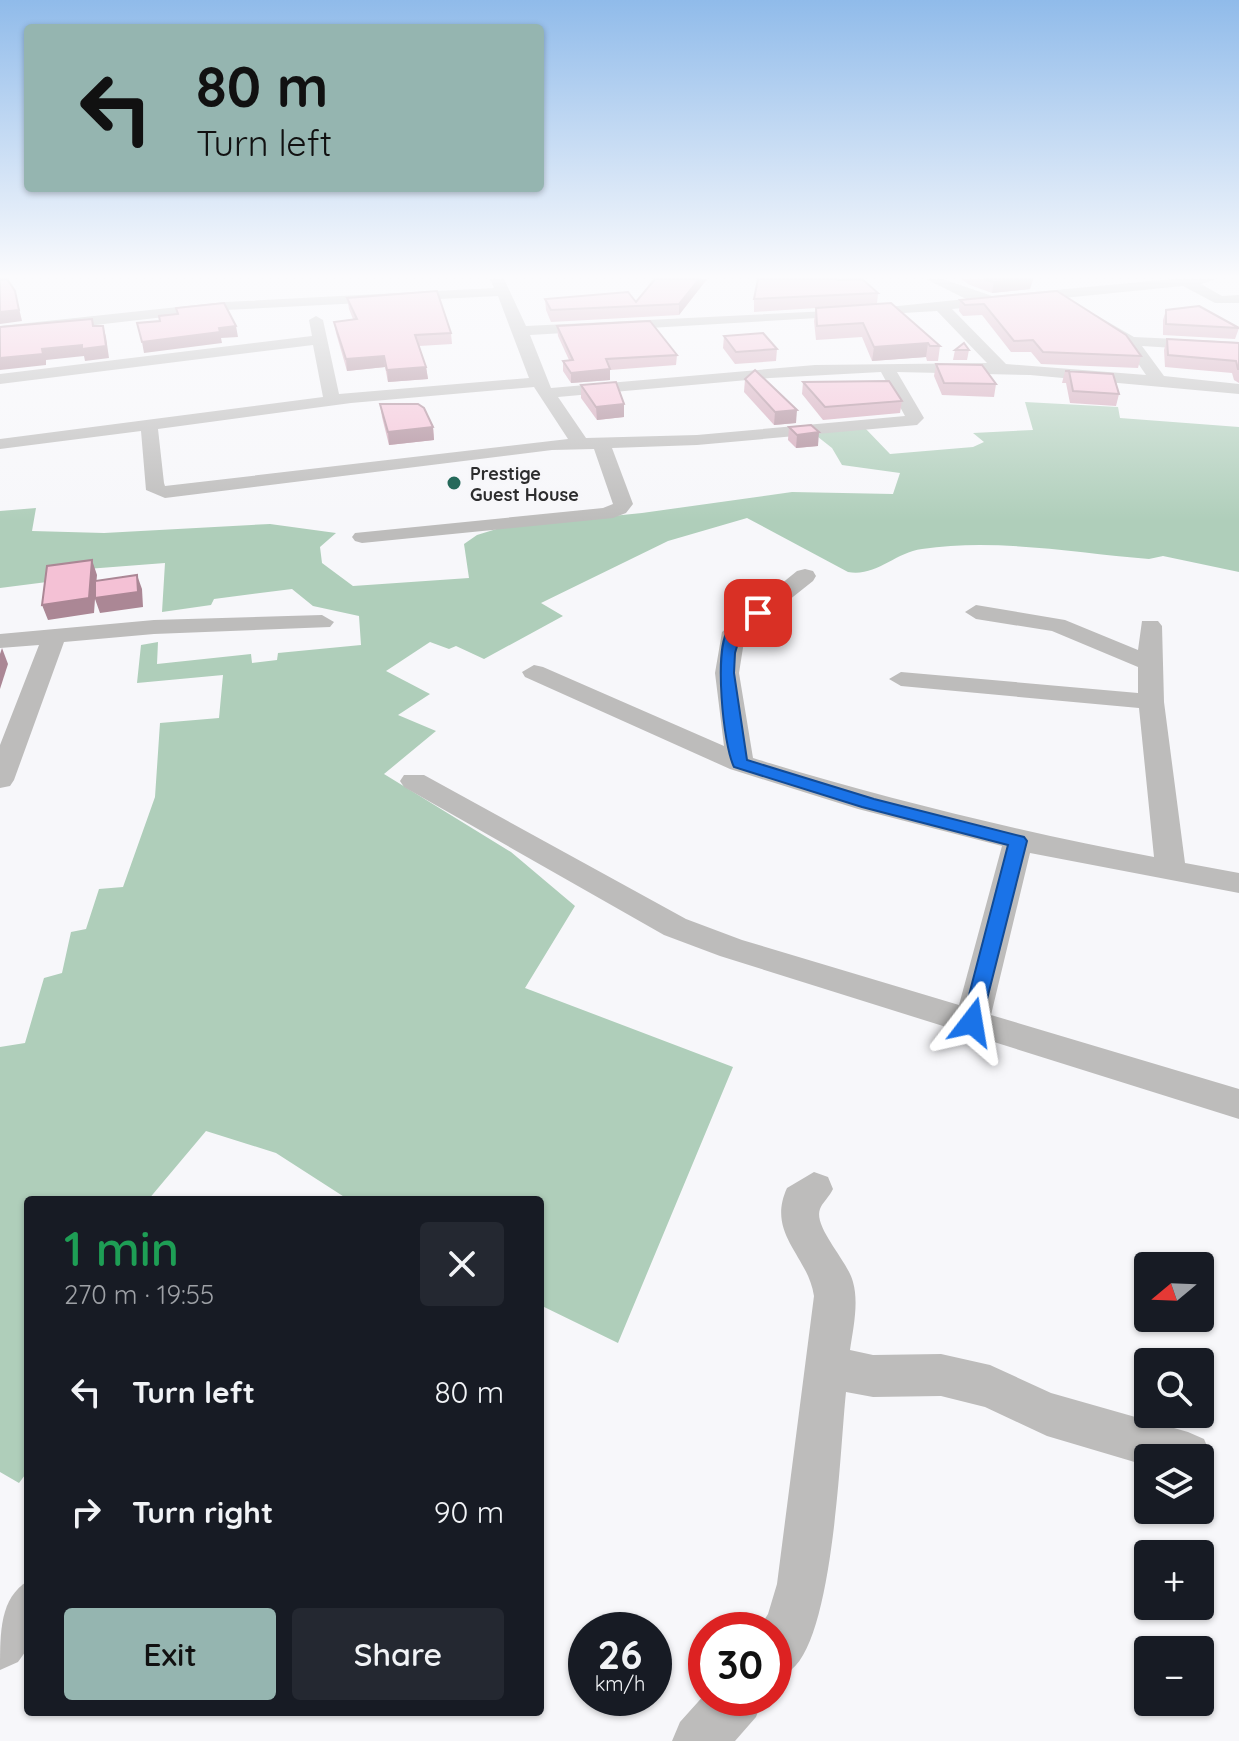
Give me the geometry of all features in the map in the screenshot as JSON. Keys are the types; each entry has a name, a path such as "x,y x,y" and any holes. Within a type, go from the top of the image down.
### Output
{"street":[{"path":"0,379 154,360"},
{"path":"324,360 332,401"},
{"path":"532,360 543,387 580,443"},
{"path":"993,360 1002,370"},
{"path":"1144,360 1158,380"},
{"path":"149,424 154,483 156,490 165,492 580,443 602,445 911,421 915,418 886,367"},
{"path":"0,444 332,401 886,367 1002,370 1158,380 1239,389"},
{"path":"1124,398 1127,378"},
{"path":"362,537 606,514 623,504 602,445"},
{"path":"740,763 727,673 734,632 805,576"},
{"path":"976,612 1057,625 1150,663"},
{"path":"0,641 154,627 322,622"},
{"path":"1150,626 1151,702 1171,872"},
{"path":"0,780 55,634"},
{"path":"534,672 740,763 868,803 1018,841 1239,883"},
{"path":"901,679 1151,702"},
{"path":"414,781 675,927 731,948 1239,1104"},
{"path":"972,1022 1018,841"},
{"path":"792,1619 802,1584 834,1279 806,1243 797,1217 801,1200 814,1189"},
{"path":"826,1367 873,1376 941,1375 990,1387 1047,1414 1150,1444"},
{"path":"0,1644 24,1611"},
{"path":"699,1741 721,1716"}],"green space":[{"path":"1025,402 1118,407 1120,418 1239,427 1239,572 1163,556 1149,559 978,545 912,551 867,571 848,572 747,518 668,541 541,603 563,616 484,659 456,646 449,649 430,642 386,671 430,694 398,715 436,731 384,774 511,852 575,906 525,988 733,1067 618,1343 544,1307 544,1196 343,1196 276,1153 206,1131 151,1196 24,1196 24,1476 19,1483 0,1472 0,1047 25,1043 44,978 62,973 71,932 86,929 99,889 123,887 155,797 160,723 219,718 223,675 137,683 141,645 158,642 157,664 251,654 252,663 277,660 278,653 361,645 359,616 313,606 292,589 214,599 211,605 162,612 165,563 48,572 47,582 0,588 0,511 36,508 32,531 104,533 270,524 336,533 320,547 322,563 353,586 469,578 464,544 477,535 503,527 642,513 792,492 893,494 900,473 842,465 832,448 813,433 864,427 890,454 973,447 984,442 973,433 1033,430"}],"building":[{"path":"385,360 424,360 426,367 387,370"},
{"path":"606,360 610,369 571,373 563,361"},
{"path":"936,364 982,365 996,384 944,383"},
{"path":"755,370 797,410 775,412 745,379"},
{"path":"1069,371 1113,374 1119,394 1073,391"},
{"path":"889,381 902,401 825,407 803,382"},
{"path":"616,382 624,404 596,407 581,385"},
{"path":"380,404 418,404 424,408 433,427 388,432"},
{"path":"811,425 819,432 797,435 789,427"},
{"path":"92,560 89,598 42,605 47,566"},
{"path":"137,575 138,592 95,598 95,581"}],"place":[{"name":"Prestige Guest House","path":"454,483"}],"route":[{"path":"758,613 734,632 728,653 727,673 740,763 868,803 1018,841 972,1022"}]}
